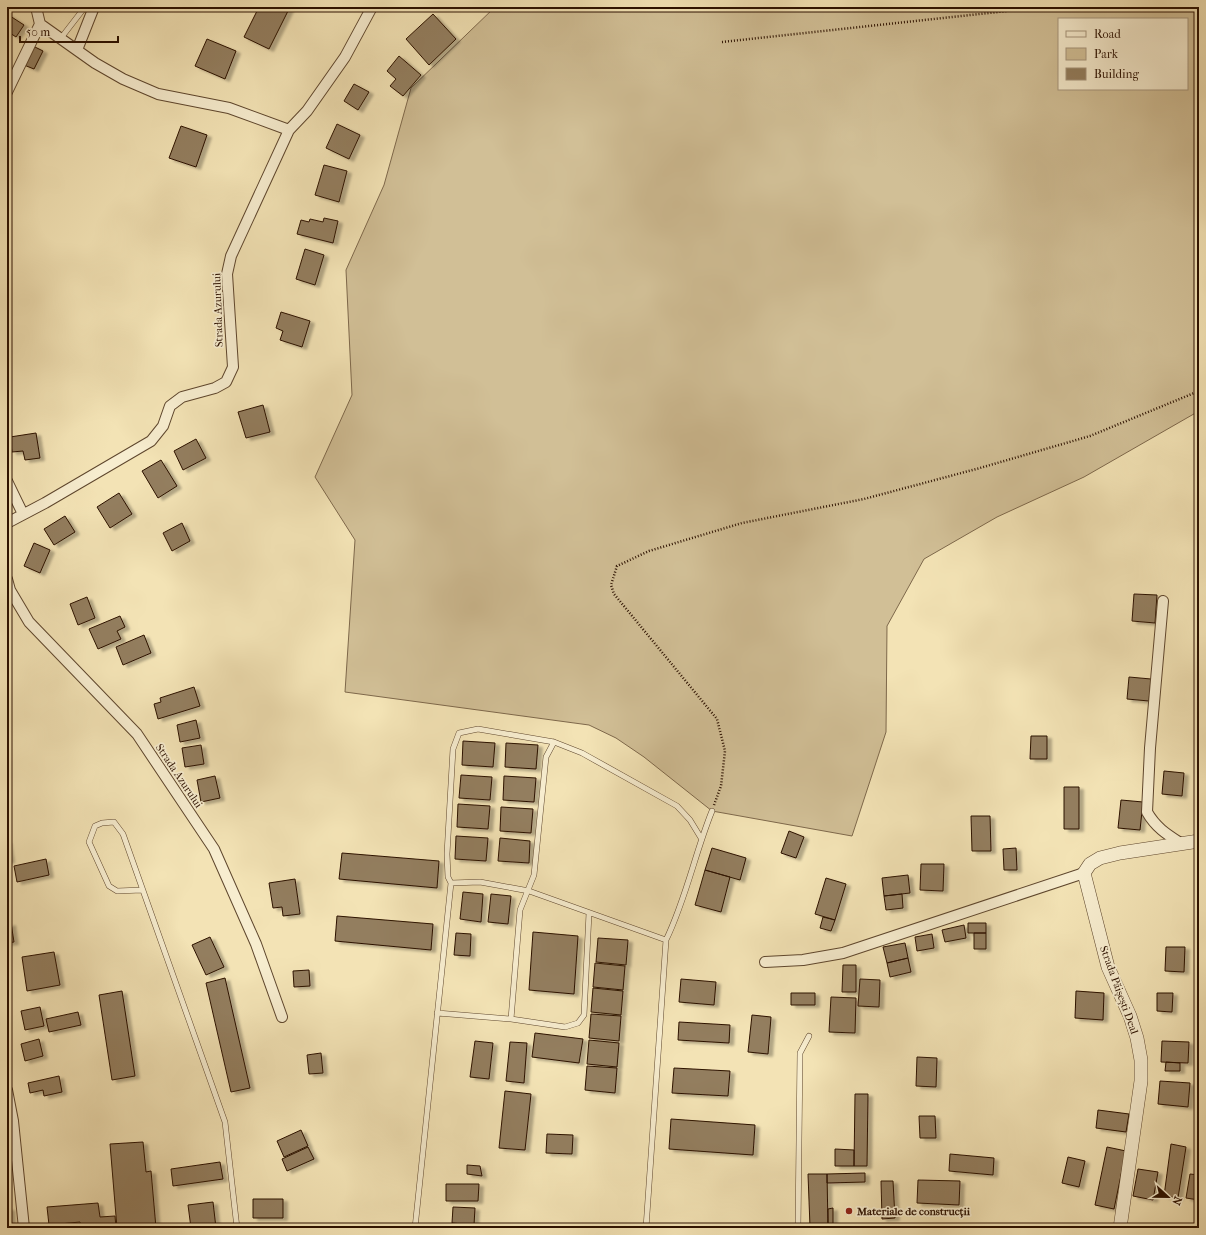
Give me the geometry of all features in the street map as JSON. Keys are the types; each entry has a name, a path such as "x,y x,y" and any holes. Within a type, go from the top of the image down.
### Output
{"street":[{"path":"7,92 40,24 36,7"},
{"path":"77,50 94,7"},
{"name":"Strada Azurului","path":"7,523 45,503 151,441 163,426 170,406 182,396 215,388 226,382 232,367 228,274 231,256 289,130 307,111 345,56 372,7"},
{"path":"40,24 77,50 123,79 158,94 229,108 289,130"},
{"path":"7,481 23,514"},
{"name":"Strada Azurului","path":"7,580 13,596 29,622 137,734 214,850 256,944 282,1017"},
{"path":"1163,601 1150,748 1147,812 1152,822 1162,831 1182,844"},
{"path":"765,962 803,960 843,953 1084,873 1090,864 1100,858 1120,853 1199,841"},
{"name":"Strada Păișești Deal","path":"1084,873 1108,967 1130,1016 1137,1038 1141,1060 1139,1094 1120,1228"},
{"path":"7,1090 13,1122 24,1228"}],"lane":[{"path":"61,38 85,7"},
{"path":"415,1228 451,883 448,877 447,854 453,749 459,733 478,729 554,742 582,754 677,806 690,820 701,838"},
{"path":"511,1019 520,910 534,875 546,757 554,742"},
{"path":"646,1228 666,940 673,925 701,838 712,811"},
{"path":"142,890 117,891 109,886 89,842 95,826 102,823 114,822 123,834 225,1122 237,1228"},
{"path":"451,883 480,882 529,890 666,940"},
{"path":"437,1013 511,1019 565,1027 578,1023 584,1015 589,912"},
{"path":"798,1228 800,1053 809,1036"}],"path":[{"path":"722,42 1044,7"},
{"path":"712,811 721,786 725,751 717,719 614,594 611,585 617,566 650,551 742,523 864,499 980,468 1083,438 1199,391"}],"green space":[{"path":"495,7 1199,7 1199,411 1084,477 997,517 924,559 887,626 886,732 852,836 712,811 644,757 616,738 589,725 345,692 355,540 315,477 352,395 346,270 384,185 411,88"}],"building":[{"path":"259,7 290,7 269,49 244,37"},
{"path":"7,14 24,25 16,37 7,31"},
{"path":"433,14 456,39 429,65 406,39"},
{"path":"207,39 236,51 225,79 195,66"},
{"path":"33,46 43,51 34,69 24,65"},
{"path":"399,56 421,75 403,96 390,86 396,79 387,71"},
{"path":"354,84 369,92 358,110 344,101"},
{"path":"337,124 360,135 349,159 326,148"},
{"path":"181,126 207,135 196,167 169,158"},
{"path":"324,165 347,171 339,202 315,195"},
{"path":"324,218 338,221 333,243 297,234 301,220 309,222 310,219 323,222"},
{"path":"305,249 324,255 315,285 296,279"},
{"path":"281,312 310,321 302,347 280,340 283,331 276,328"},
{"path":"263,405 270,432 246,438 238,412"},
{"path":"36,433 40,458 25,460 23,451 12,452 10,437"},
{"path":"196,439 206,458 183,470 174,451"},
{"path":"161,460 177,486 158,498 142,471"},
{"path":"119,493 132,514 110,528 97,507"},
{"path":"65,516 75,532 54,545 44,529"},
{"path":"182,523 190,541 172,551 163,533"},
{"path":"34,543 50,550 40,573 24,566"},
{"path":"1134,594 1157,595 1155,623 1132,621"},
{"path":"87,597 95,618 78,625 70,604"},
{"path":"120,616 125,627 117,631 121,639 98,649 89,629"},
{"path":"144,635 151,653 123,665 116,647"},
{"path":"1129,677 1151,679 1149,701 1127,699"},
{"path":"194,687 200,706 158,719 154,704 161,702 160,698"},
{"path":"196,720 200,738 180,742 177,725"},
{"path":"1031,736 1047,736 1047,759 1030,759"},
{"path":"463,741 495,743 493,767 462,765"},
{"path":"506,743 538,745 536,769 505,767"},
{"path":"201,745 204,764 185,767 182,748"},
{"path":"1164,771 1184,773 1182,796 1162,794"},
{"path":"461,775 492,777 490,800 459,798"},
{"path":"215,776 220,798 201,802 197,780"},
{"path":"504,776 536,778 534,802 503,800"},
{"path":"1064,787 1079,787 1079,829 1064,829"},
{"path":"1121,800 1143,802 1140,830 1118,828"},
{"path":"458,804 490,806 488,829 457,827"},
{"path":"501,807 533,809 531,833 500,831"},
{"path":"971,816 990,816 991,851 972,851"},
{"path":"789,831 804,837 796,858 781,853"},
{"path":"456,836 488,838 486,861 455,859"},
{"path":"500,838 530,841 529,863 498,861"},
{"path":"7,841 10,860 7,861"},
{"path":"712,848 746,858 740,880 705,870"},
{"path":"1016,848 1017,870 1004,870 1003,849"},
{"path":"342,853 439,861 437,888 339,879"},
{"path":"46,859 49,875 17,882 14,866"},
{"path":"921,864 944,864 943,891 920,890"},
{"path":"705,870 730,877 721,912 695,905"},
{"path":"908,875 910,893 884,896 882,878"},
{"path":"826,878 846,884 835,920 815,914"},
{"path":"295,879 300,914 283,916 282,907 273,908 269,883"},
{"path":"463,892 483,894 481,922 460,919"},
{"path":"491,894 511,896 508,924 488,922"},
{"path":"902,894 903,908 886,910 884,896"},
{"path":"337,916 433,924 431,950 335,941"},
{"path":"823,917 835,920 831,931 820,928"},
{"path":"11,923 14,942 7,943 7,924"},
{"path":"968,923 986,923 986,933 968,933"},
{"path":"964,925 966,938 945,942 942,930"},
{"path":"533,932 578,936 574,994 529,990"},
{"path":"456,933 471,934 470,956 454,955"},
{"path":"974,933 986,933 986,949 974,949"},
{"path":"932,934 934,948 917,951 915,937"},
{"path":"210,937 224,967 206,975 192,945"},
{"path":"598,938 628,940 626,965 596,962"},
{"path":"905,943 908,958 887,963 883,947"},
{"path":"1166,947 1185,947 1184,972 1165,971"},
{"path":"54,952 60,985 27,991 22,957"},
{"path":"908,958 911,972 890,977 887,963"},
{"path":"595,963 625,966 623,990 593,987"},
{"path":"843,965 856,965 856,992 842,992"},
{"path":"309,970 310,986 294,987 293,971"},
{"path":"225,978 250,1088 231,1092 206,983"},
{"path":"681,979 716,982 714,1005 679,1002"},
{"path":"860,979 880,980 879,1007 858,1006"},
{"path":"593,988 623,991 621,1015 591,1012"},
{"path":"122,991 135,1076 112,1080 99,995"},
{"path":"1076,991 1104,993 1103,1020 1075,1018"},
{"path":"791,993 815,993 815,1005 791,1005"},
{"path":"1157,993 1173,993 1172,1012 1157,1011"},
{"path":"831,997 856,998 855,1033 829,1032"},
{"path":"40,1007 44,1026 25,1030 21,1011"},
{"path":"78,1012 81,1025 49,1032 46,1019"},
{"path":"591,1014 621,1016 619,1041 589,1038"},
{"path":"752,1015 771,1017 768,1054 748,1052"},
{"path":"679,1022 730,1025 729,1043 678,1040"},
{"path":"535,1033 583,1039 579,1063 532,1057"},
{"path":"39,1039 43,1056 25,1061 21,1044"},
{"path":"589,1040 619,1043 617,1067 587,1064"},
{"path":"475,1041 493,1043 489,1079 470,1077"},
{"path":"1162,1041 1189,1042 1188,1063 1161,1062"},
{"path":"510,1042 527,1043 524,1083 506,1081"},
{"path":"321,1053 323,1073 309,1074 307,1055"},
{"path":"917,1057 937,1058 936,1087 916,1086"},
{"path":"1166,1062 1180,1063 1180,1071 1165,1071"},
{"path":"587,1066 617,1068 615,1093 585,1090"},
{"path":"674,1068 730,1071 728,1096 672,1093"},
{"path":"59,1076 62,1092 44,1096 43,1090 30,1093 28,1083"},
{"path":"1160,1081 1190,1083 1188,1107 1158,1104"},
{"path":"505,1091 531,1094 525,1150 499,1148"},
{"path":"855,1094 868,1094 867,1166 854,1166"},
{"path":"1098,1110 1129,1114 1126,1132 1096,1128"},
{"path":"919,1116 935,1116 936,1138 920,1138"},
{"path":"671,1119 755,1125 753,1155 669,1149"},
{"path":"301,1130 308,1146 284,1157 277,1141"},
{"path":"547,1134 573,1135 572,1154 546,1153"},
{"path":"143,1142 146,1172 151,1171 156,1228 117,1228 110,1144"},
{"path":"1171,1144 1186,1147 1178,1198 1164,1196"},
{"path":"308,1147 314,1159 287,1171 282,1159"},
{"path":"1107,1147 1126,1151 1114,1209 1095,1205"},
{"path":"835,1149 854,1150 854,1166 835,1166"},
{"path":"950,1154 994,1158 993,1175 949,1171"},
{"path":"1068,1157 1085,1161 1079,1187 1062,1183"},
{"path":"220,1162 223,1179 173,1186 171,1169"},
{"path":"467,1165 480,1166 482,1176 467,1174"},
{"path":"1138,1169 1158,1172 1153,1200 1133,1196"},
{"path":"865,1173 865,1182 827,1183 827,1174"},
{"path":"808,1174 827,1174 828,1227 810,1227"},
{"path":"1190,1174 1199,1175 1199,1200 1186,1198"},
{"path":"918,1180 960,1181 959,1205 917,1203"},
{"path":"881,1181 893,1181 895,1218 882,1219"},
{"path":"446,1184 479,1184 478,1201 446,1201"},
{"path":"253,1199 283,1199 283,1218 253,1218"},
{"path":"213,1202 216,1228 191,1228 188,1205"},
{"path":"98,1203 100,1217 115,1216 116,1228 81,1228 80,1222 49,1225 47,1207"},
{"path":"453,1207 475,1208 474,1225 452,1223"},
{"path":"7,1208 10,1208 11,1223 7,1223"},
{"path":"833,1208 833,1227 828,1227 828,1209"},
{"path":"463,1224 474,1225 474,1228 463,1228"}],"place":[{"name":"Materiale de construcții","path":"849,1211"}]}
